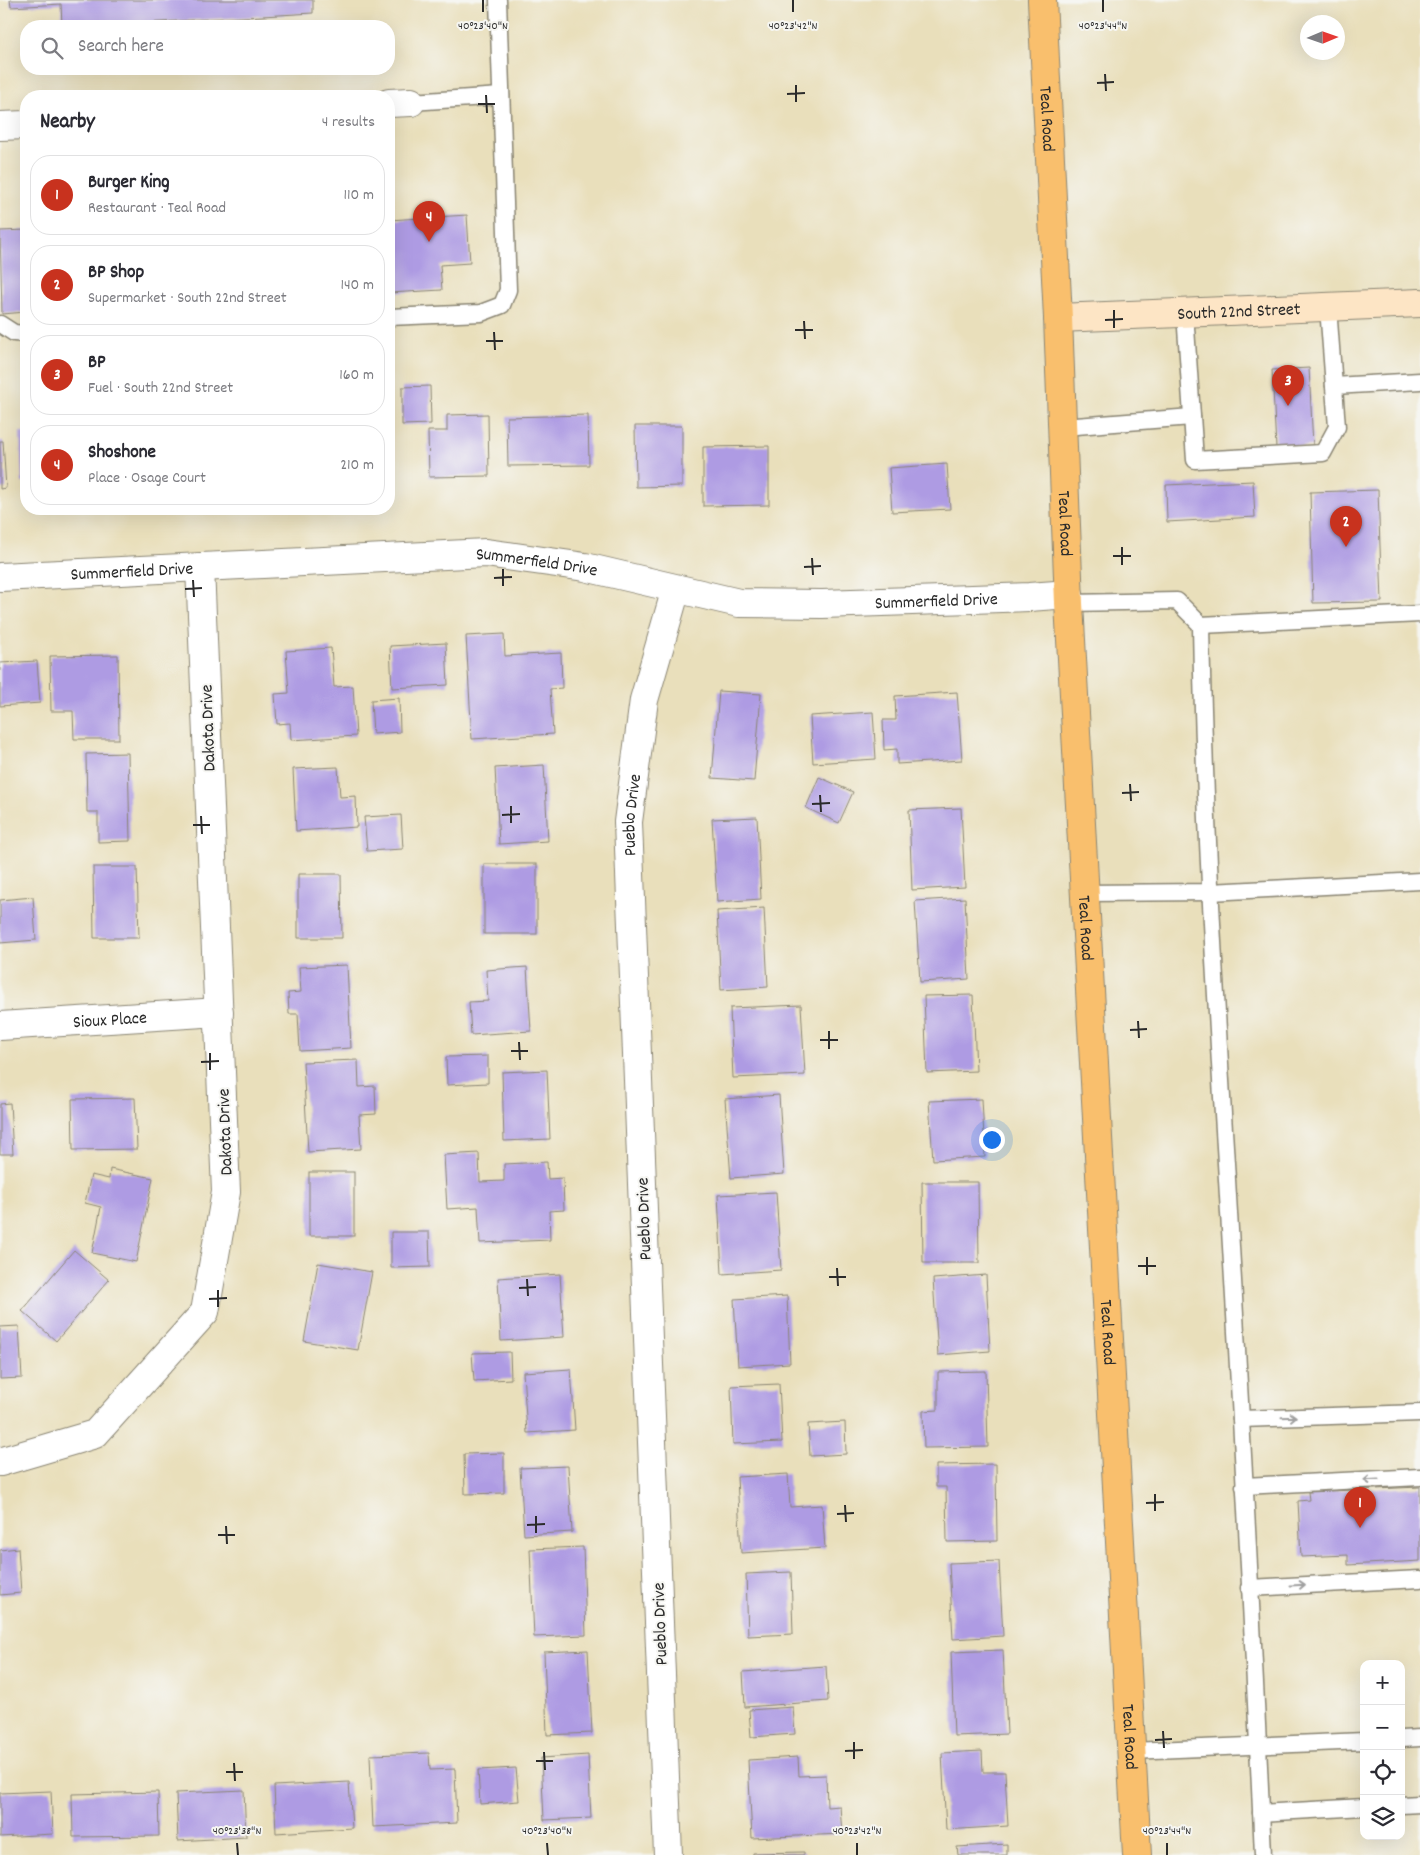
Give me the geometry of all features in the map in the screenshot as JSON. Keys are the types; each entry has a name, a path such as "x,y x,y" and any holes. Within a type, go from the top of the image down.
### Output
{"main road":[{"name":"Teal Road","path":"1042,0 1063,427 1069,598 1137,1855"}],"street":[{"path":"0,126 20,125"},
{"name":"South 22nd Street","path":"1058,318 1420,303"},
{"name":"Summerfield Drive","path":"0,577 486,553 585,568 739,603 822,604 1029,597 1069,598"},
{"name":"Dakota Drive","path":"0,1462 95,1434 205,1312 226,1192 200,567"},
{"name":"Pueblo Drive","path":"668,1855 628,822 644,700 676,589"},
{"name":"Sioux Place","path":"0,1026 219,1012"}],"lane":[{"path":"395,317 481,313 502,306 508,290 498,0"},
{"path":"400,102 501,96"},
{"path":"1185,313 1195,460 1324,452 1337,427 1328,307"},
{"path":"0,324 14,333 20,334"},
{"path":"1334,386 1420,382"},
{"path":"1063,427 1192,417"},
{"path":"1069,598 1177,600 1201,625 1202,709 1210,892 1241,1419 1263,1855"},
{"path":"1201,625 1420,614"},
{"path":"1085,893 1210,892 1420,881"},
{"path":"1241,1419 1420,1413"},
{"path":"1244,1486 1420,1478"},
{"path":"1249,1588 1420,1579"},
{"path":"1405,1739 1420,1738"},
{"path":"1131,1750 1360,1741"},
{"path":"1405,1805 1420,1804"},
{"path":"1261,1813 1360,1807"}],"building":[{"path":"10,0 313,0 313,13 195,20 62,20 61,4 11,7"},
{"path":"467,215 470,263 440,265 442,290 395,293 395,220"},
{"path":"20,230 20,312 2,314 0,231"},
{"path":"1309,368 1313,446 1276,448 1272,370"},
{"path":"430,386 431,424 402,425 402,387"},
{"path":"488,414 489,476 429,477 428,431 447,431 447,415"},
{"path":"588,415 589,465 508,466 507,417"},
{"path":"635,426 682,426 682,486 636,487"},
{"path":"0,441 3,441 6,488 0,489"},
{"path":"769,446 769,505 703,506 703,447"},
{"path":"947,464 950,509 892,512 889,468"},
{"path":"1253,481 1255,517 1167,522 1166,485"},
{"path":"1378,490 1382,602 1313,603 1310,492"},
{"path":"504,634 505,656 561,653 562,688 550,689 553,734 472,739 466,636"},
{"path":"446,643 448,685 392,688 390,646"},
{"path":"331,648 334,687 353,686 356,736 291,740 290,723 277,724 275,694 289,693 286,651"},
{"path":"118,655 119,739 74,739 73,711 51,711 50,656"},
{"path":"37,661 40,703 0,706 0,663"},
{"path":"719,691 761,694 754,781 712,778"},
{"path":"957,692 962,760 897,764 897,749 884,750 883,720 896,720 895,696"},
{"path":"399,698 400,732 373,734 371,700"},
{"path":"873,712 876,759 813,763 810,716"},
{"path":"128,753 130,841 98,842 98,812 87,812 86,754"},
{"path":"544,765 548,841 499,844 495,768"},
{"path":"338,767 340,797 356,796 357,827 296,831 293,769"},
{"path":"819,777 853,792 839,823 806,808"},
{"path":"961,808 965,887 912,890 909,810"},
{"path":"401,815 403,849 367,851 364,817"},
{"path":"757,817 761,899 717,902 712,819"},
{"path":"484,864 537,864 537,934 484,934"},
{"path":"93,867 137,867 139,938 94,938"},
{"path":"298,874 341,874 342,938 298,938"},
{"path":"33,897 36,940 0,943 0,900"},
{"path":"965,898 969,979 920,982 915,901"},
{"path":"764,908 768,987 721,990 717,911"},
{"path":"347,965 351,1048 300,1051 298,1014 289,1014 288,993 301,992 299,967"},
{"path":"527,967 531,1031 471,1035 469,1002 488,1001 486,970"},
{"path":"973,995 976,1071 927,1073 924,996"},
{"path":"801,1005 805,1075 733,1078 730,1008"},
{"path":"488,1056 488,1083 447,1085 446,1057"},
{"path":"358,1060 359,1087 375,1086 376,1114 359,1115 361,1149 308,1152 303,1062"},
{"path":"547,1070 550,1139 504,1141 502,1072"},
{"path":"779,1095 784,1174 731,1178 725,1099"},
{"path":"135,1098 137,1149 73,1150 72,1099"},
{"path":"982,1099 985,1157 933,1160 929,1101"},
{"path":"10,1103 13,1154 0,1154 0,1104"},
{"path":"479,1153 480,1182 504,1181 504,1164 547,1162 548,1179 563,1178 564,1210 549,1211 550,1240 480,1243 478,1207 447,1209 444,1155"},
{"path":"110,1169 153,1178 136,1262 92,1253 101,1207 85,1203 91,1175 109,1179"},
{"path":"309,1172 354,1172 354,1236 309,1236"},
{"path":"922,1182 978,1182 979,1263 923,1263"},
{"path":"776,1192 781,1270 722,1274 718,1195"},
{"path":"391,1232 429,1232 430,1267 391,1268"},
{"path":"74,1250 109,1280 56,1341 22,1311"},
{"path":"318,1263 372,1272 358,1350 304,1341"},
{"path":"560,1274 564,1337 501,1341 498,1278"},
{"path":"986,1275 990,1351 938,1355 933,1279"},
{"path":"787,1296 790,1363 738,1366 734,1299"},
{"path":"19,1326 22,1378 0,1379 0,1327"},
{"path":"510,1352 511,1379 474,1381 472,1353"},
{"path":"571,1369 575,1430 527,1433 523,1372"},
{"path":"986,1371 988,1447 924,1448 923,1411 938,1410 938,1372"},
{"path":"779,1384 782,1442 733,1444 731,1386"},
{"path":"845,1422 846,1454 810,1456 808,1424"},
{"path":"504,1453 504,1493 465,1494 464,1454"},
{"path":"996,1464 997,1541 947,1542 946,1487 936,1487 936,1465"},
{"path":"568,1466 572,1532 524,1535 520,1468"},
{"path":"788,1474 790,1507 822,1505 825,1548 741,1553 737,1477"},
{"path":"1420,1487 1420,1561 1348,1565 1348,1555 1301,1557 1298,1501 1309,1500 1308,1492"},
{"path":"583,1547 586,1635 534,1637 530,1549"},
{"path":"18,1548 21,1593 0,1595 0,1550"},
{"path":"999,1561 1003,1636 953,1639 949,1563"},
{"path":"791,1572 793,1634 748,1636 746,1574"},
{"path":"588,1650 592,1733 547,1735 544,1652"},
{"path":"1003,1650 1007,1734 954,1736 951,1652"},
{"path":"826,1666 828,1701 745,1707 743,1672"},
{"path":"793,1707 795,1734 751,1737 749,1710"},
{"path":"982,1751 983,1772 1005,1772 1008,1826 946,1830 942,1753"},
{"path":"429,1753 430,1770 455,1769 457,1823 373,1827 370,1755"},
{"path":"588,1755 591,1818 544,1820 541,1758"},
{"path":"798,1757 799,1776 826,1775 827,1807 840,1806 842,1834 752,1838 748,1760"},
{"path":"516,1768 519,1801 480,1804 478,1770"},
{"path":"349,1782 352,1828 276,1833 274,1786"},
{"path":"244,1790 246,1837 178,1841 176,1793"},
{"path":"51,1791 53,1834 0,1837 0,1793"},
{"path":"158,1792 159,1836 73,1837 72,1794"},
{"path":"1007,1844 1007,1855 958,1855 957,1847"},
{"path":"804,1852 804,1855 753,1855 753,1853"}],"place":[{"name":"Shoshone","path":"429,242"},
{"name":"BP","path":"1288,406"},
{"name":"BP Shop","path":"1346,547"},
{"name":"Burger King","path":"1360,1528"}]}
